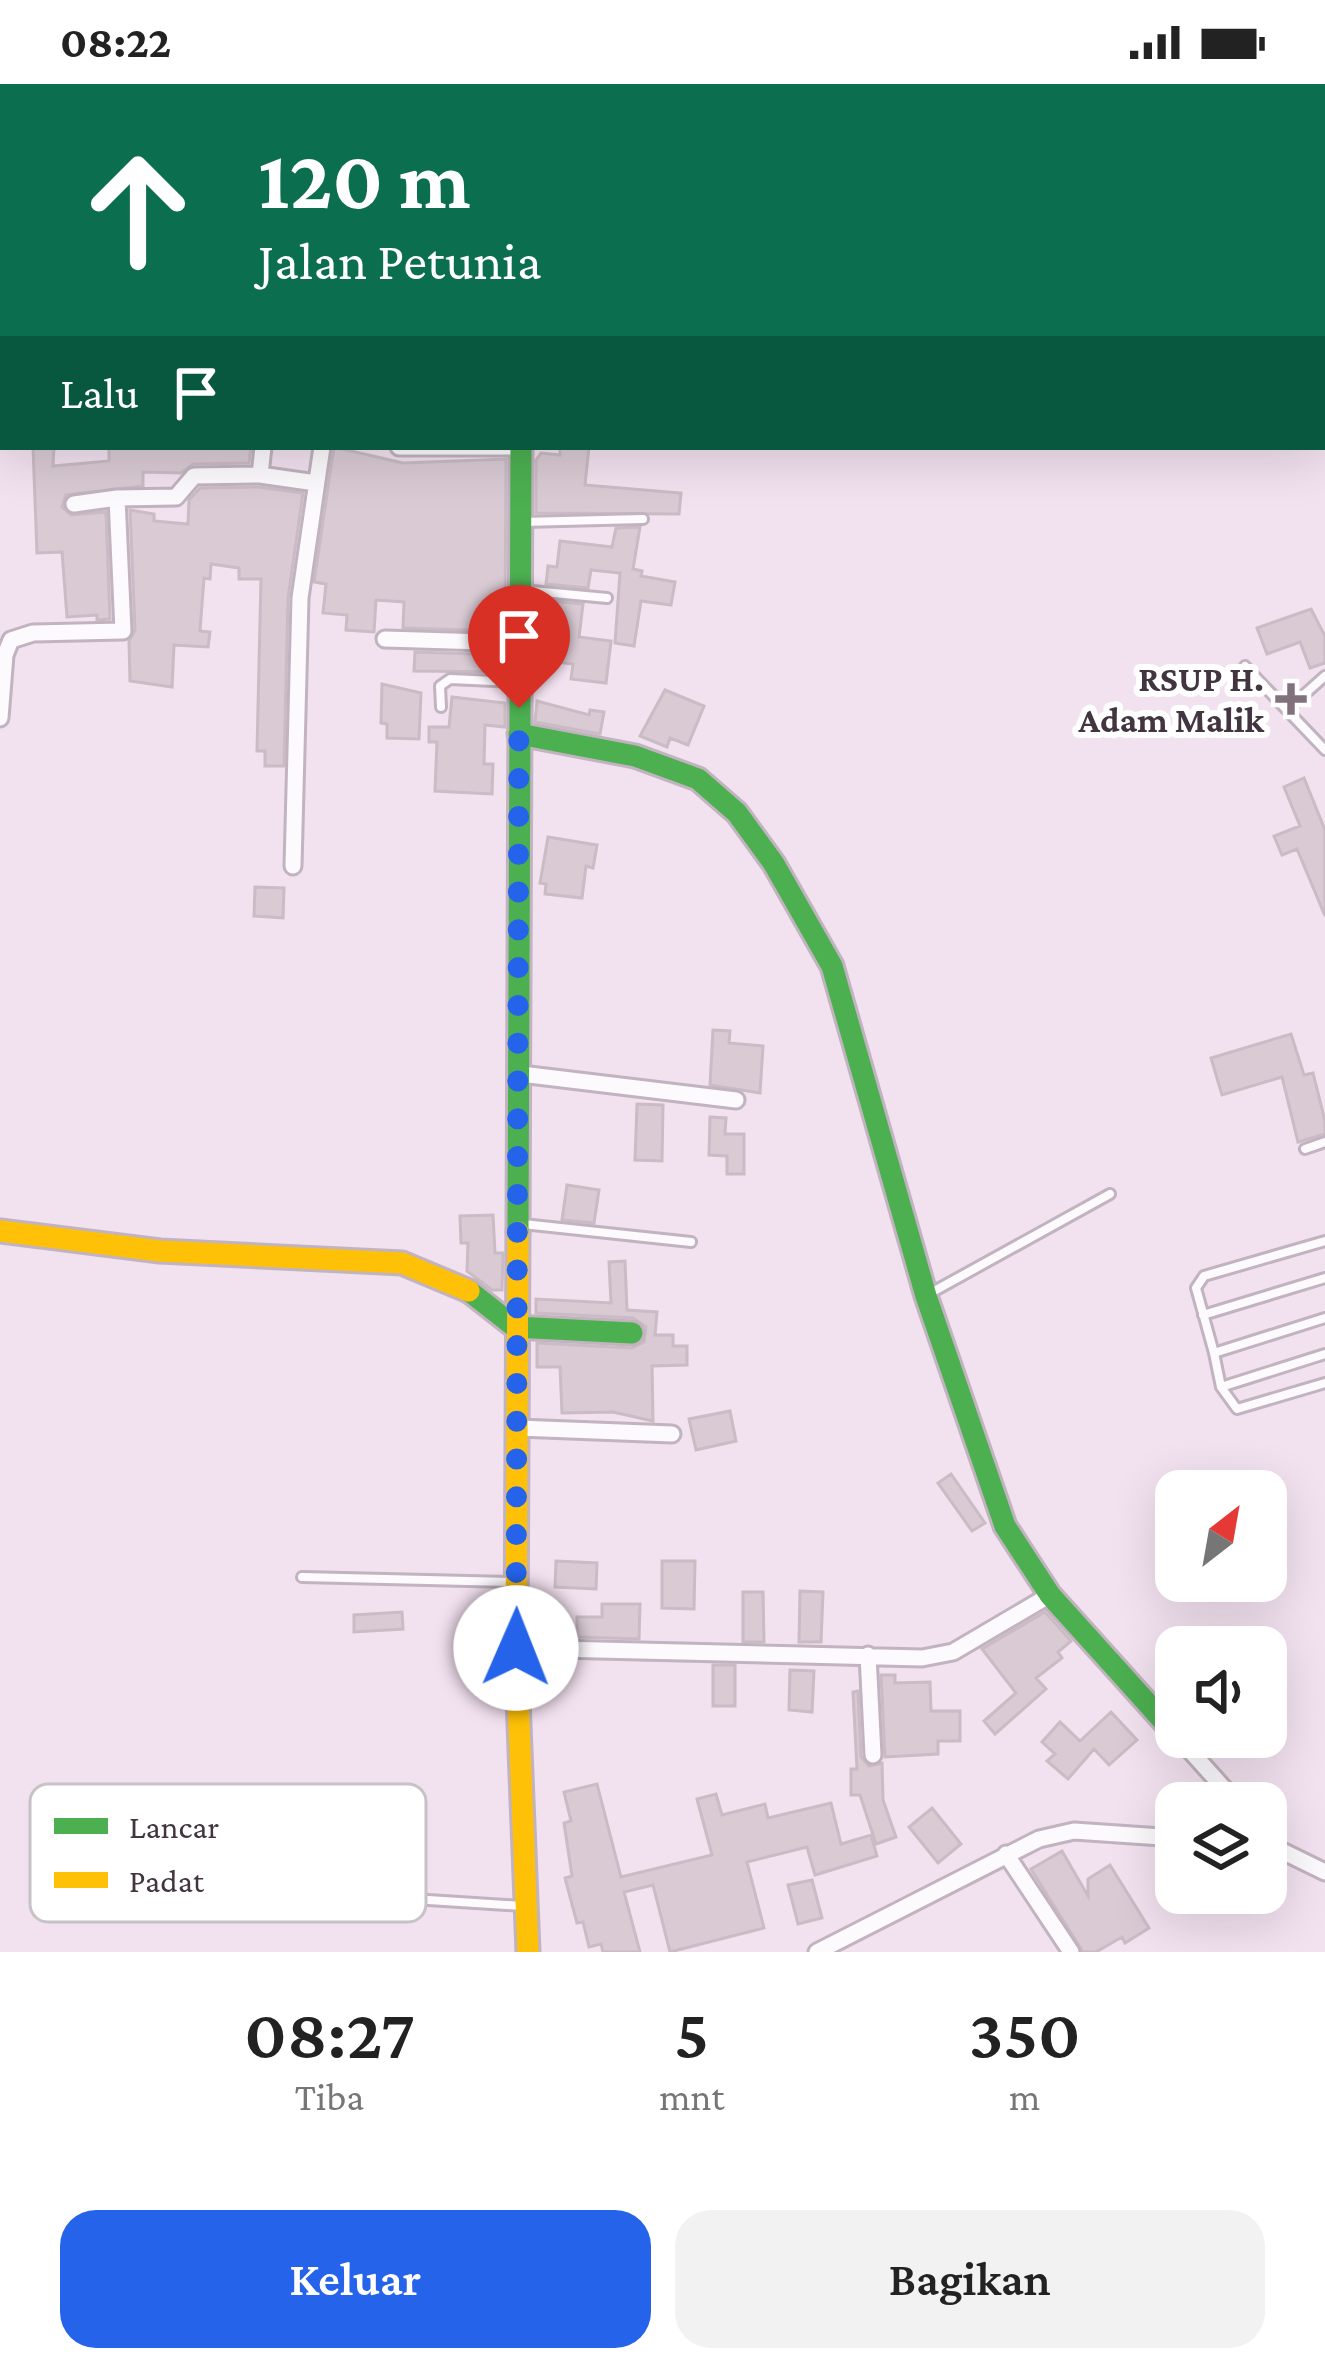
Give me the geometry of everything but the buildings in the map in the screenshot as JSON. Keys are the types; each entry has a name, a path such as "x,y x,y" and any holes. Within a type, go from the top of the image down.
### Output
{"street":[{"path":"260,475 263,450"},
{"path":"292,866 299,610 322,450"},
{"path":"521,450 516,1648 529,1952"},
{"path":"74,504 176,497 194,476 260,475 316,483"},
{"path":"0,718 11,640 33,633 123,631 117,498"},
{"path":"385,639 521,643"},
{"path":"518,734 699,779 739,820 832,966 926,1296 1005,1526 1050,1595 1155,1712"},
{"path":"520,1074 736,1100"},
{"path":"0,1231 160,1251 402,1262 457,1282 515,1327 632,1333"},
{"path":"518,1428 672,1434"},
{"path":"516,1648 939,1656 1050,1595"},
{"path":"868,1655 873,1755"},
{"path":"1197,1758 1218,1782"},
{"path":"816,1951 1039,1839 1074,1831 1155,1837"},
{"path":"1006,1854 1070,1952"},
{"path":"1287,1855 1325,1872"}],"lane":[{"path":"520,523 644,519"},
{"path":"520,590 607,598"},
{"path":"1245,666 1325,750"},
{"path":"1288,709 1325,676"},
{"path":"441,707 440,686 450,679 519,682"},
{"path":"1305,1149 1325,1142"},
{"path":"926,1296 1110,1194"},
{"path":"516,1223 691,1242"},
{"path":"1325,1241 1204,1276 1196,1288 1228,1402 1249,1410 1325,1383"},
{"path":"1203,1316 1325,1278"},
{"path":"1214,1353 1325,1318"},
{"path":"1221,1387 1325,1354"},
{"path":"302,1577 517,1582"},
{"path":"426,1900 530,1906"}],"traffic: fast":[{"path":"518,1232 521,450"},
{"path":"519,734 635,756 698,779 737,813 774,864 832,966 926,1296 1005,1526 1050,1595 1155,1712"},
{"path":"469,1291 515,1327 632,1333"}],"traffic: slow":[{"path":"0,1231 160,1251 402,1263 469,1291"},
{"path":"518,1232 516,1648 528,1952"}],"place":[{"name":"RSUP H. Adam Malik","path":"1291,699"}],"route":[{"path":"516,1648 519,708"}]}
